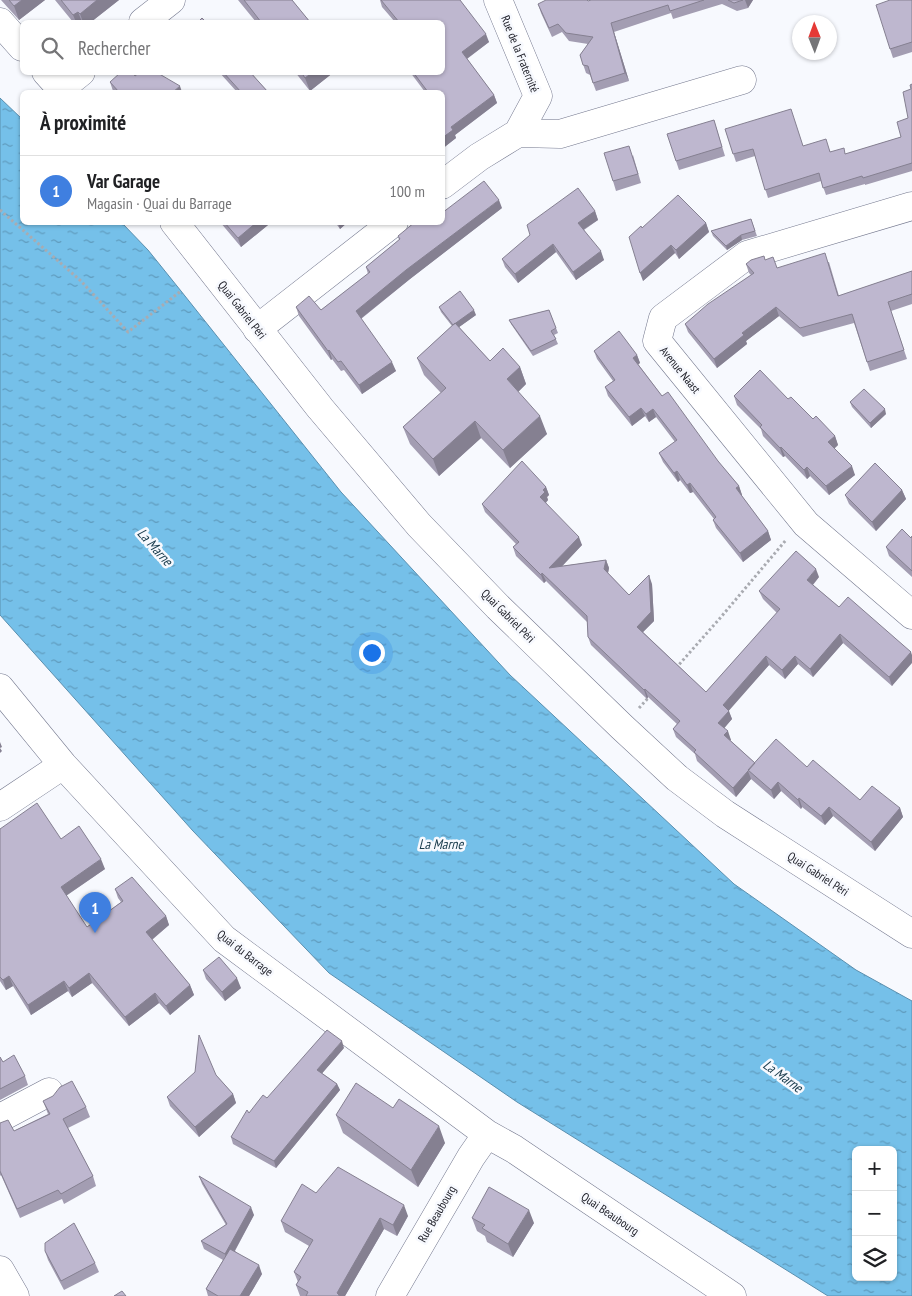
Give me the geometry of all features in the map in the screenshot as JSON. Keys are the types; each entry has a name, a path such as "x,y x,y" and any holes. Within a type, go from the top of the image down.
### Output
{"street":[{"path":"146,20 171,0"},
{"name":"Rue de la Fraternité","path":"445,183 479,157 518,133 538,96 498,0"},
{"path":"0,22 20,45"},
{"path":"518,133 560,134 742,80"},
{"name":"Avenue Naast","path":"912,206 747,254 663,318 657,342 802,520 912,615"},
{"name":"Quai Gabriel Péri","path":"176,225 320,408 419,525 498,607 622,727 677,778 725,814 912,934"},
{"path":"257,329 390,225"},
{"name":"Quai du Barrage","path":"0,688 63,765 224,939 487,1134"},
{"path":"0,807 63,765"},
{"path":"0,1118 49,1092"},
{"name":"Rue Beaubourg","path":"390,1296 471,1157 487,1134"},
{"name":"Quai Beaubourg","path":"487,1134 514,1149 732,1296"},
{"path":"0,1270 16,1296"}],"path":[{"path":"0,210 81,282 128,332 181,291"},
{"path":"675,668 721,617 802,520"},
{"path":"622,727 655,691"}],"water":[{"name":"La Marne","path":"0,98 20,117 20,225 124,225 148,250 341,492 510,675 734,884 856,970 912,1001 912,1296 828,1296 517,1102 329,973 193,831 0,615"}],"building":[{"path":"9,0 22,0 14,6"},
{"path":"61,0 97,0 80,14 78,12 73,15"},
{"path":"244,0 292,0 308,20 259,20"},
{"path":"381,0 460,0 486,34 462,52 494,95 451,127 453,130 445,136 445,90 426,90 415,75 445,75 445,20 397,20"},
{"path":"546,0 704,0 670,11 668,5 611,23 625,73 593,83 588,66 583,65 580,55 593,37 566,33 558,24 549,28 538,4"},
{"path":"728,0 743,0 734,3"},
{"path":"890,0 912,0 912,42 890,49 876,5"},
{"path":"118,75 161,75 180,86 175,90 117,90 110,82"},
{"path":"226,75 253,75 266,90 239,90"},
{"path":"912,84 912,163 823,188 819,173 765,190 753,149 733,154 725,129 791,109 803,146 826,139 830,152 844,148 845,154 901,137 897,122 908,118 903,92 911,89 910,85"},
{"path":"714,120 722,147 676,161 667,134"},
{"path":"629,146 638,174 613,181 604,153"},
{"path":"484,181 499,200 406,270 356,311 392,362 359,385 341,361 338,362 328,351 296,307 309,296 321,310 370,272 366,267 400,239 398,236 411,225 445,225 445,211"},
{"path":"578,188 595,211 578,223 601,251 573,272 553,244 515,274 502,259 530,235 527,225"},
{"path":"678,195 706,223 676,250 671,245 640,273 629,237 641,226 642,228"},
{"path":"751,219 755,231 741,235 726,246 711,231"},
{"path":"227,225 253,225 238,238"},
{"path":"825,253 838,296 912,271 912,294 888,302 904,350 867,362 852,314 800,328 776,307 742,333 744,335 714,359 685,324 708,304 754,273 746,264 751,260 764,256 765,260 773,257 777,268"},
{"path":"460,291 474,310 453,325 439,307"},
{"path":"549,310 556,328 551,331 556,339 531,351 509,320"},
{"path":"455,323 490,361 503,348 520,367 507,379 540,416 503,450 475,421 433,459 403,427 446,388 417,358"},
{"path":"619,331 637,355 633,358 662,396 668,392 718,461 739,486 736,488 768,531 740,553 713,520 716,517 690,483 687,485 677,471 674,473 659,453 677,440 653,409 646,414 641,408 629,417 605,387 615,380 594,351"},
{"path":"760,370 788,399 791,397 813,419 816,416 835,436 828,442 852,466 826,486 807,467 804,470 780,448 760,427 762,425 734,396"},
{"path":"864,389 885,409 870,423 850,402"},
{"path":"522,461 546,487 543,490 545,492 540,497 579,537 549,568 606,560 604,569 629,595 649,575 651,612 637,627 706,692 780,609 759,591 796,551 816,569 807,580 839,607 848,597 911,652 889,677 840,634 810,669 795,656 782,670 766,656 723,705 729,711 718,723 728,731 724,735 755,763 733,788 694,752 696,750 673,729 680,721 588,637 587,616 513,547 519,542 482,504"},
{"path":"875,463 902,490 872,522 845,495"},
{"path":"902,529 911,538 912,536 912,571 886,547"},
{"path":"776,739 807,767 813,760 860,800 872,786 900,808 871,842 829,807 821,816 799,798 798,800 778,782 771,790 748,770"},
{"path":"37,803 61,839 79,826 101,859 61,887 87,927 123,901 115,889 132,877 166,916 146,932 190,985 166,1006 155,993 125,1017 89,973 69,988 64,981 28,1005 9,976 3,980 0,977 0,829"},
{"path":"219,957 237,978 222,992 203,970"},
{"path":"327,1030 342,1041 317,1070 337,1084 274,1161 231,1137 247,1110 249,1113 263,1095 267,1098"},
{"path":"199,1035 216,1075 233,1094 195,1127 167,1097 195,1072"},
{"path":"14,1055 25,1076 0,1089 0,1057 3,1062"},
{"path":"72,1081 86,1107 63,1119 93,1176 61,1194 58,1190 17,1209 0,1171 0,1123 8,1120 14,1131 50,1114 43,1101 53,1096 60,1087"},
{"path":"356,1083 393,1108 399,1099 439,1126 411,1170 336,1115"},
{"path":"338,1167 404,1205 393,1225 380,1218 337,1293 339,1296 306,1296 308,1292 296,1285 301,1277 294,1272 313,1240 281,1221 302,1184 316,1193"},
{"path":"199,1176 251,1207 225,1254 201,1241 227,1224"},
{"path":"489,1187 529,1210 508,1244 482,1228 485,1225 472,1218"},
{"path":"74,1223 95,1263 61,1281 45,1251 45,1243"},
{"path":"230,1249 259,1265 240,1296 218,1296 206,1289"},
{"path":"122,1291 126,1296 114,1296"}],"place":[{"name":"Var Garage","path":"95,933"}]}
